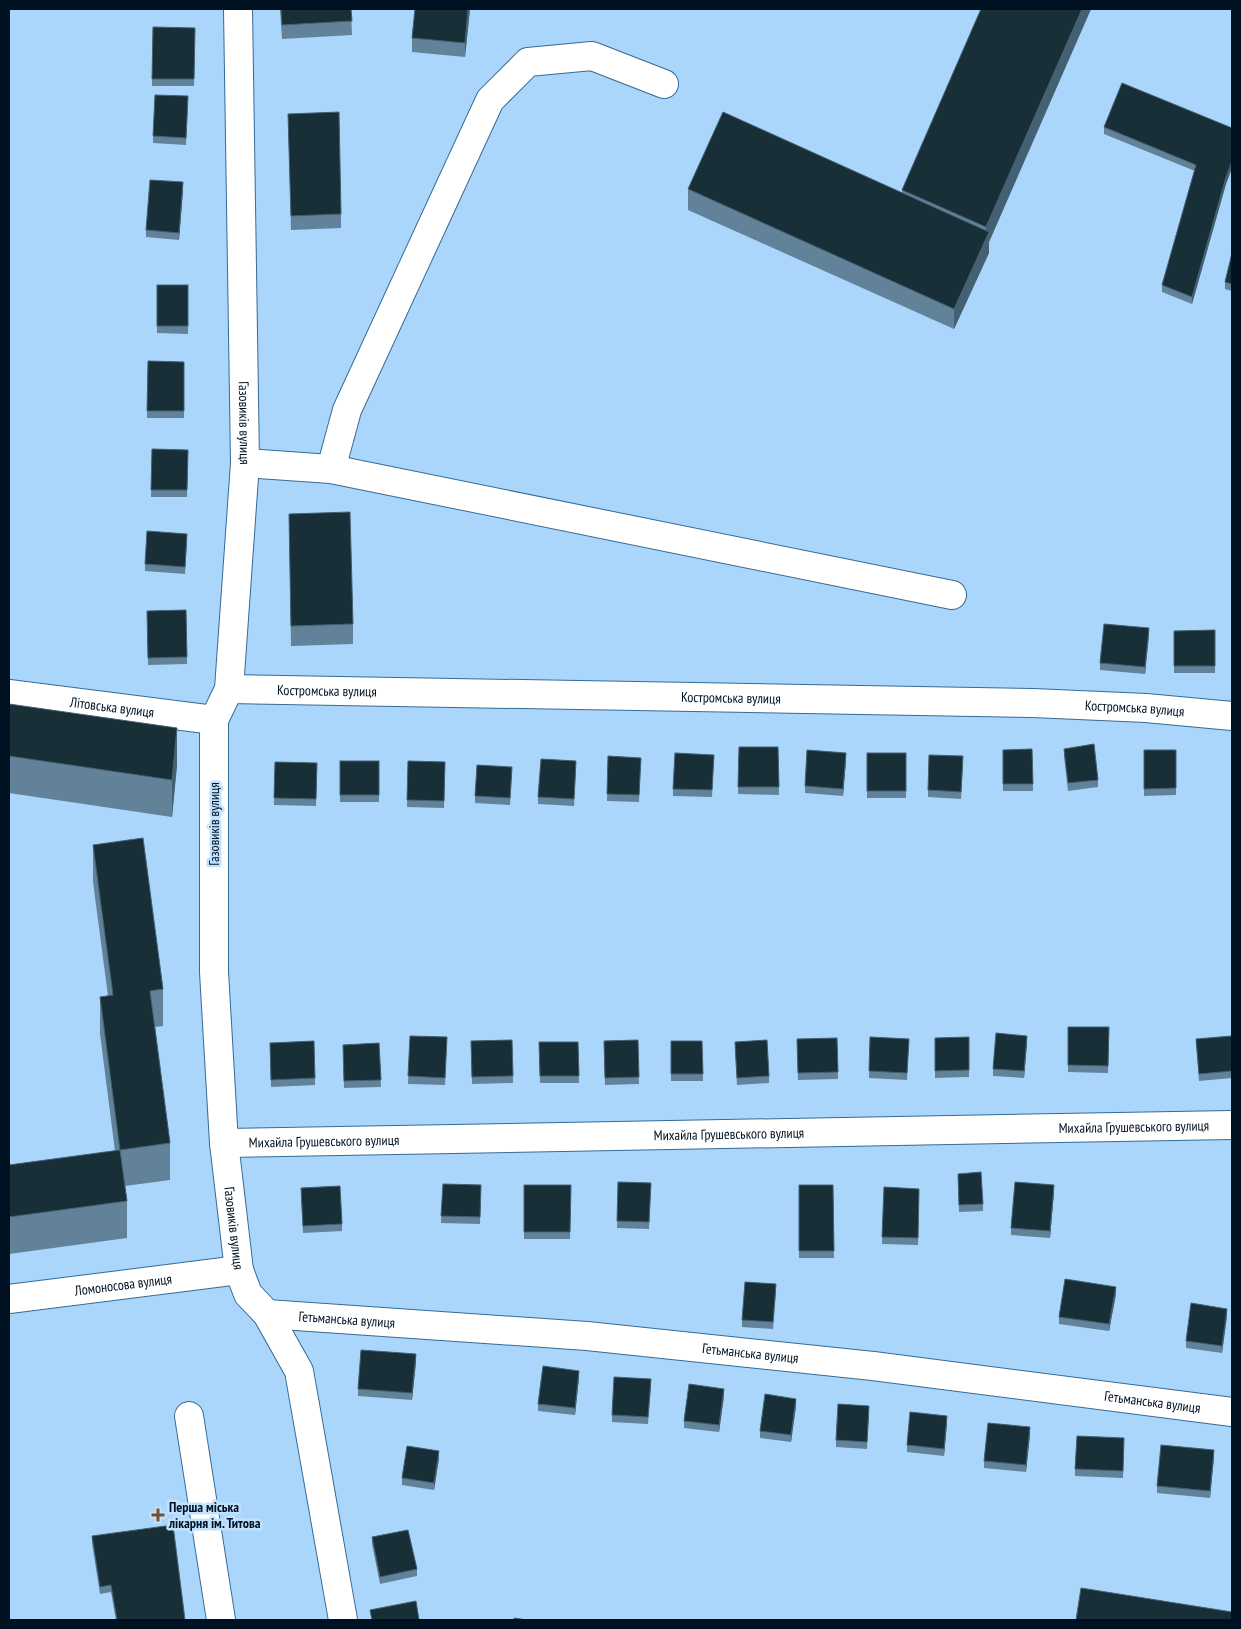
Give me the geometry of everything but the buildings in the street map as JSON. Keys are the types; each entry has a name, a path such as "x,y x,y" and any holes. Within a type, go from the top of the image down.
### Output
{"street":[{"name":"Газовиків вулиця","path":"238,9 244,463 229,690 214,720 214,972 224,1142 238,1270 248,1294 267,1314 299,1371 343,1620"},
{"path":"331,469 347,410 490,100 528,62 592,56 664,84"},
{"path":"244,463 331,469 952,595"},
{"name":"Костромська вулиця","path":"229,690 1033,703 1146,708 1232,716"},
{"name":"Літовська вулиця","path":"9,694 214,720"},
{"name":"Михайла Грушевського вулиця","path":"224,1142 1232,1125"},
{"name":"Ломоносова вулиця","path":"9,1299 238,1270"},
{"name":"Гетьманська вулиця","path":"267,1314 587,1336 874,1366 1232,1412"},
{"path":"189,1416 221,1620"}],"place":[{"name":"Перша міська лікарня ім. Титова","path":"158,1515"}]}
